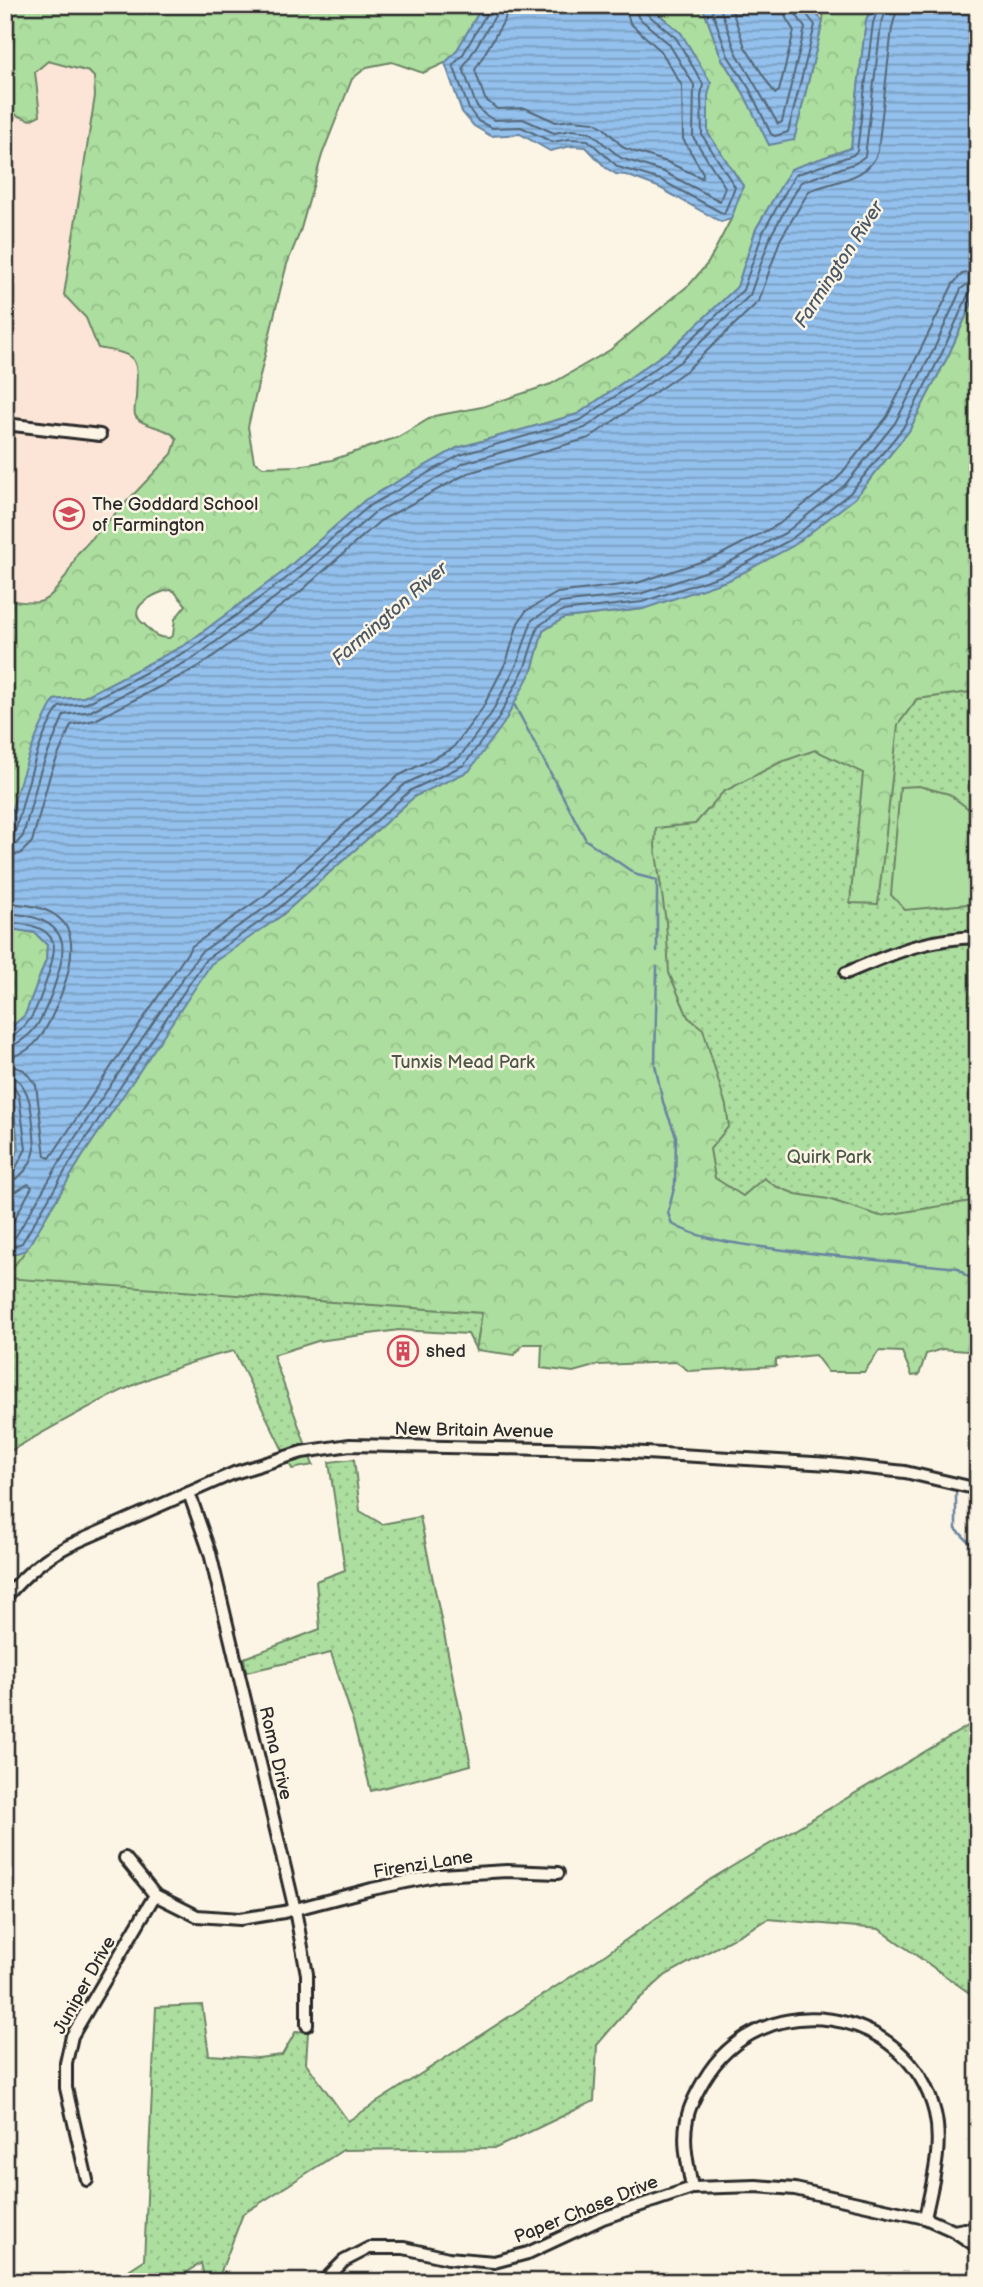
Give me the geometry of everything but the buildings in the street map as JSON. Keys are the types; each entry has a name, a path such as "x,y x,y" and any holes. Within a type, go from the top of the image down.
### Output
{"street":[{"path":"5,424 100,435"},
{"path":"846,973 905,948 929,942 978,937"},
{"name":"New Britain Avenue","path":"5,1598 27,1572 58,1550 234,1473 302,1452 350,1445 595,1450 830,1464 905,1472 978,1489"},
{"name":"Roma Drive","path":"189,1493 209,1553 295,1910 307,1974 307,2025"},
{"path":"125,1858 155,1895"},
{"name":"Firenzi Lane","path":"155,1895 197,1916 240,1919 295,1910 373,1889 440,1875 507,1871 558,1873"},
{"name":"Juniper Drive","path":"87,2180 66,2088 66,2063 72,2036 155,1895"},
{"path":"692,2188 685,2150 687,2118 696,2093 712,2067 737,2041 766,2025 804,2018 835,2019 864,2028 886,2041 908,2061 924,2084 935,2113 939,2143 925,2218"},
{"name":"Paper Chase Drive","path":"323,2282 344,2261 369,2248 404,2248 447,2258 494,2262 528,2253 603,2218 692,2188 756,2186 795,2189 925,2218 954,2231 978,2247"},
{"name":"Paper Chase Drive","path":"954,2231 978,2231"}],"shaded area":[{"path":"48,61 89,72 94,77 95,96 64,295 86,318 98,348 129,353 135,361 135,414 140,421 173,432 177,439 172,454 77,554 72,567 48,598 37,603 5,600 5,111 30,120 38,91 35,72"}],"green space":[{"path":"5,5 483,5 456,52 445,63 423,73 392,62 367,67 352,79 322,155 300,232 287,264 248,427 254,461 263,467 299,466 332,460 398,437 434,416 482,407 551,384 610,350 690,284 708,263 731,219 743,186 708,133 708,96 681,33 648,5 702,5 722,59 743,92 794,139 823,21 824,5 873,5 866,20 851,148 791,169 756,229 737,287 672,348 578,414 457,448 365,500 283,572 185,645 84,697 54,700 5,843 5,600 35,603 51,595 67,575 77,554 172,454 177,439 167,431 138,419 135,415 137,373 133,360 122,353 98,348 86,318 64,295 95,96 94,77 89,72 48,61 35,72 40,115 30,120 5,111","holes":["165,591 174,591 186,605 175,619 173,635 169,638 161,637 140,621 137,612 148,599"]},
{"name":"Tunxis Mead Park","path":"978,285 978,691 917,699 898,725 878,904 850,903 863,773 815,750 781,762 723,792 695,824 656,828 655,846 666,922 669,973 688,1017 703,1029 726,1106 729,1126 710,1149 715,1178 743,1196 764,1178 775,1186 796,1194 828,1199 880,1216 978,1200 978,1352 942,1349 926,1354 919,1375 912,1376 902,1352 879,1351 864,1372 828,1372 815,1355 776,1359 776,1366 689,1371 676,1362 598,1365 573,1372 541,1368 542,1344 524,1344 514,1355 476,1350 482,1313 5,1278 26,1250 82,1157 211,963 281,916 415,796 469,771 532,670 543,631 564,618 643,609 855,498 909,431 948,356"},
{"name":"Quirk Park","path":"978,302 978,1348 481,1324 476,1350 468,1334 399,1330 318,1341 273,1355 313,1465 292,1469 234,1351 144,1380 5,1454 5,1278 10,1277 5,1274 5,1258 10,1260 126,1074 193,1007 199,993 203,961 358,855 395,806 440,778"},
{"path":"919,786 949,794 978,816 978,903 905,910 891,895 900,787"},
{"path":"5,928 35,933 47,945 46,960 25,1015 5,1033"},
{"path":"5,1087 12,1097 19,1150 5,1171"},
{"path":"354,1459 360,1511 382,1524 420,1517 471,1765 371,1791 351,1714 331,1653 246,1672 244,1658 320,1629 316,1581 345,1570 329,1462"},
{"path":"978,1720 978,1999 879,1929 768,1919 666,1975 628,2009 597,2045 594,2101 496,2148 343,2150 243,2214 217,2282 205,2282 201,2263 173,2282 110,2282 144,2260 156,2007 202,2005 209,2055 258,2058 282,2055 296,2031 308,2032 306,2063 348,2121 606,1954 711,1879"}],"water":[{"path":"483,5 648,5 681,33 711,83 708,96 708,133 743,186 731,219 721,222 658,187 616,174 606,168 586,147 571,146 550,151 520,134 491,136 474,126 462,112 445,63 456,52"},
{"path":"702,5 808,5 823,21 794,140 769,145 743,92 722,59"},
{"name":"Farmington River","path":"873,5 978,5 977,292 909,431 855,498 793,546 729,580 643,609 564,618 543,631 532,670 504,723 469,771 415,796 281,916 211,964 82,1157 26,1250 5,1257 5,1171 19,1149 12,1097 5,1087 5,1033 25,1015 46,960 47,945 35,933 5,928 4,852 8,825 24,769 54,700 84,697 185,645 283,572 365,500 457,448 578,414 672,348 737,287 756,229 791,169 851,148 866,20"}],"waterway":[{"path":"514,704 586,840 637,875 657,880 657,951"},
{"path":"657,967 655,1065 663,1102 676,1136 675,1184 668,1213 672,1224 709,1238 736,1243 958,1268 978,1283"},
{"path":"956,1494 956,1529 978,1551"},
{"path":"978,1624 970,1632 971,1656 978,1669"}],"place":[{"name":"The Goddard School of Farmington","path":"69,514"},
{"name":"shed","path":"403,1351"}]}
